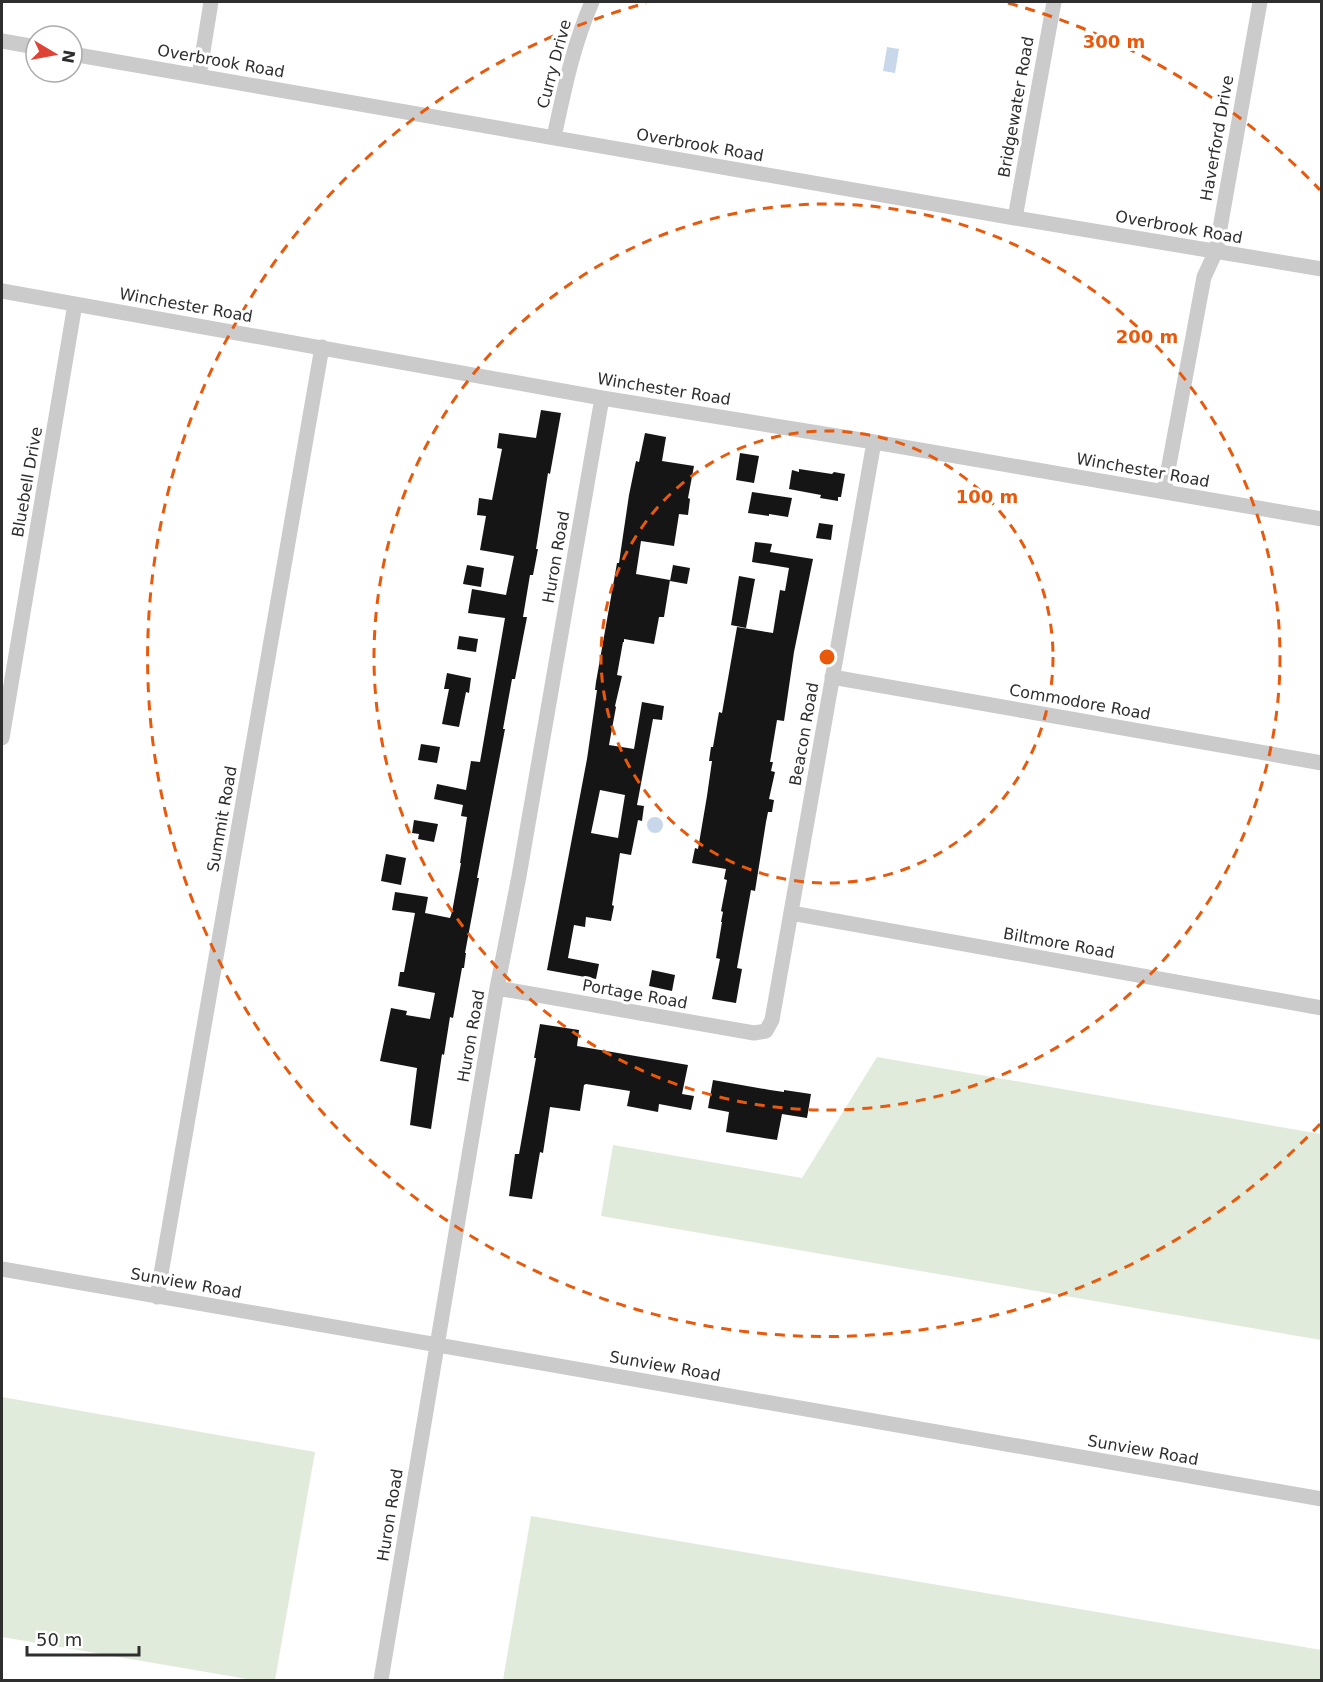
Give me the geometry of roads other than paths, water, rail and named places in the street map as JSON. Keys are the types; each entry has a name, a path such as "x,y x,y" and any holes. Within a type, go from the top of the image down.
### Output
{"street":[{"path":"199,76 211,2"},
{"name":"Curry Drive","path":"554,137 566,77 580,29 592,2"},
{"name":"Bridgewater Road","path":"1015,218 1053,2"},
{"name":"Haverford Drive","path":"1164,492 1204,277 1216,251 1260,2"},
{"path":"2,41 24,45"},
{"name":"Overbrook Road","path":"84,56 1322,269"},
{"name":"Winchester Road","path":"2,291 602,398 1322,519"},
{"name":"Bluebell Drive","path":"2,738 75,304"},
{"name":"Summit Road","path":"157,1297 322,347"},
{"name":"Huron Road","path":"381,1680 497,988 519,876 602,398"},
{"name":"Beacon Road","path":"766,1031 772,1020 874,442"},
{"name":"Commodore Road","path":"832,677 1322,763"},
{"name":"Biltmore Road","path":"791,914 1322,1008"},
{"name":"Portage Road","path":"497,988 754,1033 766,1031"},
{"name":"Sunview Road","path":"2,1269 1322,1499"}],"water":[{"path":"887,47 899,49 895,73 883,71"},
{"path":"652,817 658,817 663,825 661,831 652,833 647,828 647,822"}]}
